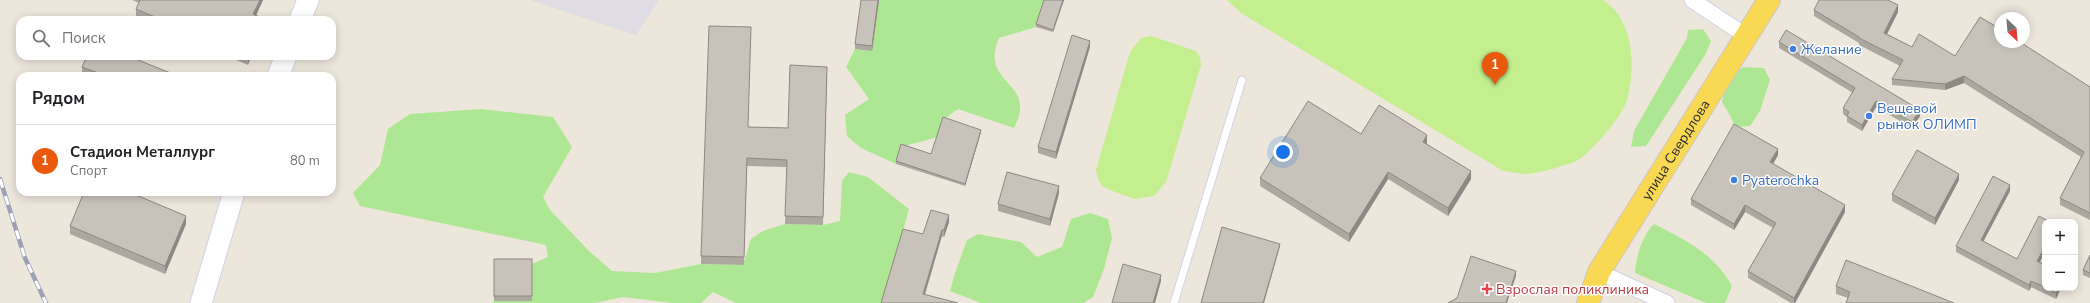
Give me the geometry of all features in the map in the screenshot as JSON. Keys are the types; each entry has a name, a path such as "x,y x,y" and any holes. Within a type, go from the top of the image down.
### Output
{"main road":[{"path":"302,16 308,0"},
{"name":"улица Свердлова","path":"1588,303 1599,272 1769,0"},
{"path":"280,72 284,60"},
{"path":"201,303 233,196"}],"street":[{"path":"1692,0 1746,36"},
{"path":"1599,272 1667,303"}],"lane":[{"path":"1174,303 1242,80"}],"shaded area":[{"path":"531,0 659,0 636,35"}],"green space":[{"path":"879,0 1045,0 1036,27 999,38 995,51 995,62 999,71 1015,92 1019,100 1020,112 1014,128 958,109 943,120 938,137 901,147 896,164 861,148 847,136 845,115 869,99 846,67 855,49 872,51"},
{"path":"1227,0 1603,0 1613,8 1621,19 1627,32 1632,59 1630,87 1627,100 1620,115 1607,132 1593,148 1580,159 1546,171 1532,174 1503,171 1241,13"},
{"path":"1703,29 1711,41 1705,55 1646,146 1631,147 1634,131 1687,38 1688,30"},
{"path":"1151,36 1196,51 1200,57 1201,65 1166,182 1154,196 1135,199 1102,186 1098,179 1096,170 1130,52 1141,38"},
{"path":"1743,67 1764,68 1770,80 1760,111 1750,126 1735,127 1722,102 1729,82"},
{"path":"481,109 553,117 572,147 543,197 550,210 589,251 612,271 655,273 701,264 743,265 751,239 763,231 785,224 823,225 840,221 842,181 849,172 868,177 909,209 883,303 736,303 713,292 701,303 673,303 623,297 594,303 492,303 494,301 532,301 532,264 548,257 546,245 360,206 353,193 380,165 388,129 410,114"},
{"path":"1090,213 1108,219 1112,238 1104,269 1093,297 1083,303 981,303 950,291 967,240 978,234 1021,242 1037,257 1062,247 1071,219"},
{"path":"1654,224 1688,242 1708,256 1717,265 1732,286 1725,303 1706,303 1635,273 1640,247 1646,234"}],"building":[{"path":"140,0 260,0 253,14 257,16 153,16 136,9"},
{"path":"861,0 878,0 872,46 855,44"},
{"path":"1044,0 1063,0 1053,30 1036,24"},
{"path":"1819,0 1888,0 1898,5 1884,33 1912,47 1919,34 1955,56 1980,17 1994,25 1994,48 2029,48 2090,87 2090,213 2060,198 2084,152 1964,76 1945,84 1892,79 1903,60 1859,38 1814,10"},
{"path":"709,26 751,27 748,127 788,128 790,65 827,67 823,217 785,216 787,160 747,158 744,257 701,256"},
{"path":"1786,30 1920,110 1912,122 1876,101 1862,125 1847,116 1849,112 1843,108 1855,88 1779,42"},
{"path":"1072,35 1090,41 1056,152 1038,147"},
{"path":"85,60 138,60 168,72 95,72 82,67"},
{"path":"1308,101 1361,134 1379,105 1427,135 1423,142 1471,171 1448,208 1388,172 1349,234 1260,178"},
{"path":"943,117 981,130 965,184 896,161 901,144 931,154"},
{"path":"1734,124 1778,149 1770,162 1845,205 1794,298 1748,271 1776,223 1745,205 1734,224 1691,199"},
{"path":"1917,150 1959,174 1935,218 1892,194"},
{"path":"1007,172 1059,186 1050,219 998,204"},
{"path":"1993,176 2010,185 1981,240 2017,259 2039,216 2044,219 2042,219 2042,252 2037,261 2042,264 2042,286 2031,281 2029,285 1956,246"},
{"path":"82,196 138,196 186,216 165,266 70,226"},
{"path":"931,210 949,215 944,230 942,230 923,294 958,303 881,303 903,229 923,234"},
{"path":"1222,227 1280,244 1263,303 1201,303"},
{"path":"2090,255 2090,273 2083,270"},
{"name":"Взрослая поликлиника","path":"1471,256 1516,271 1506,303 1448,303 1457,298"},
{"path":"494,259 532,259 532,296 494,296"},
{"path":"1846,260 1954,303 1846,303 1850,292 1836,286"},
{"path":"1123,264 1161,275 1153,303 1112,303"}],"railway":[{"path":"0,179 25,258 46,303"}],"place":[{"name":"Желание","path":"1793,49"},
{"name":"Стадион Металлург","path":"1495,85"},
{"name":"Вещевой рынок ОЛИМП","path":"1869,116"},
{"name":"Pyaterochka","path":"1734,180"},
{"name":"Взрослая поликлиника","path":"1487,289"}]}
